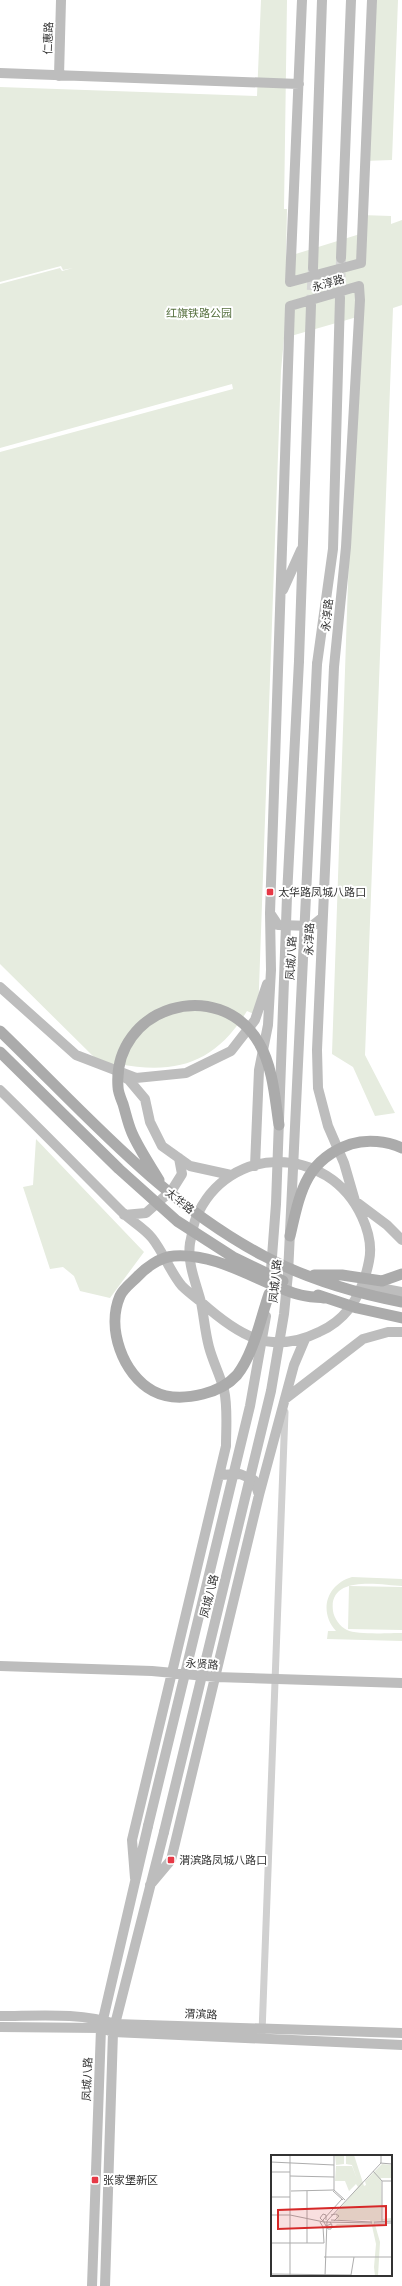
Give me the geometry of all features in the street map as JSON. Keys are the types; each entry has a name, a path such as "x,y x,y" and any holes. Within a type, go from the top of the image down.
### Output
{"main road":[{"path":"166,1191 132,1133 118,1088 120,1056 130,1038 144,1023 178,1006 205,1005 226,1012 242,1022 260,1044 271,1074 279,1125"},
{"name":"太华路","path":"0,1031 166,1191 213,1226 265,1257 306,1275 362,1294 402,1302"},
{"name":"太华路","path":"0,1052 119,1169 177,1221 233,1257 297,1288 364,1310 402,1318"},
{"path":"290,1236 300,1197 309,1175 322,1158 336,1149 358,1142 389,1142 402,1148"},
{"path":"269,1294 251,1348 236,1375 217,1390 193,1397 171,1396 153,1391 139,1380 127,1364 116,1336 116,1315 120,1295 147,1267 173,1256 205,1258 298,1295 324,1298"},
{"path":"306,1275 342,1275 382,1281 402,1274"}],"street":[{"name":"仁惠路","path":"59,76 61,0"},
{"path":"302,0 290,282 361,264 372,0"},
{"name":"永淳路","path":"313,268 322,0"},
{"name":"永淳路","path":"341,258 351,0"},
{"path":"0,73 299,84"},
{"name":"永淳路","path":"255,1166 259,1070 268,1025 271,970 270,913 290,306 359,286 360,300 346,547 334,667 317,1050 318,1088 328,1126 344,1163 355,1201"},
{"name":"永淳路","path":"317,664 333,549 340,298"},
{"name":"永淳路","path":"299,661 311,305"},
{"path":"281,594 303,547"},
{"path":"333,549 336,595 334,667"},
{"name":"凤城八路","path":"92,2286 102,2024 148,1826 250,1406 262,1344 269,1294 279,1125 299,661"},
{"name":"凤城八路","path":"105,2286 114,2028 164,1832 270,1391 284,1314 290,1236 317,664"},
{"path":"270,913 278,925 312,926 322,918"},
{"path":"0,987 76,1055 136,1078 186,1073 231,1051 255,1020 271,970"},
{"path":"103,1065 129,1080 144,1099 150,1122 162,1146 190,1166 231,1175"},
{"path":"0,1090 124,1215 152,1238 182,1285 223,1323 248,1337 276,1342 305,1339 330,1327 350,1309 364,1284 370,1256 367,1228 355,1201"},
{"path":"124,1215 146,1213 172,1190 182,1174 179,1158"},
{"name":"凤城八路","path":"136,1878 132,1840 226,1446 224,1392 209,1348 201,1302 192,1275 190,1246 196,1218 210,1194 231,1175 245,1168 286,1161 313,1167 337,1181 355,1201"},
{"path":"355,1201 387,1225 402,1240"},
{"path":"364,1284 402,1292"},
{"path":"262,2039 285,1399 363,1338 388,1332 402,1332"},
{"name":"凤城八路","path":"150,1885 171,1860 259,1495 294,1365 305,1339"},
{"path":"219,1475 240,1474 254,1480 259,1495"},
{"name":"永贤路","path":"0,1666 152,1671 216,1677 402,1683"},
{"name":"渭滨路","path":"0,2016 102,2024 114,2028 262,2039 402,2045"},
{"name":"渭滨路","path":"0,2027 102,2024"},
{"name":"渭滨路","path":"114,2028 262,2028 402,2033"}],"green space":[{"name":"红旗铁路公园","path":"261,0 287,0 284,209 287,209 286,257 360,234 361,215 391,216 391,224 402,220 402,305 393,308 365,1055 395,1113 375,1116 353,1067 332,1054 357,317 284,338 281,371 258,1016 247,1011 235,1029 222,1043 208,1054 193,1061 176,1066 159,1068 118,1064 117,1066 98,1061 0,964 0,452 233,389 232,384 0,448 0,284 60,268 62,271 73,268 63,270 61,266 0,282 0,87 257,96"},
{"path":"370,0 398,0 392,160 363,161"},
{"path":"36,1139 144,1252 110,1298 80,1291 74,1276 63,1267 50,1269 23,1187 33,1185"},
{"path":"352,1577 402,1579 402,1586 358,1584 339,1591 334,1599 333,1611 338,1622 344,1629 352,1632 402,1633 402,1641 327,1639 328,1631 336,1631 330,1623 327,1615 328,1599 336,1586"},
{"path":"349,1586 402,1587 402,1630 348,1629"}],"tunnel":[{"path":"340,298 341,260"},
{"path":"311,305 313,268"}],"place":[{"name":"太华路凤城八路口","path":"270,892"},
{"name":"渭滨路凤城八路口","path":"171,1860"},
{"name":"张家堡新区","path":"95,2180"}]}
